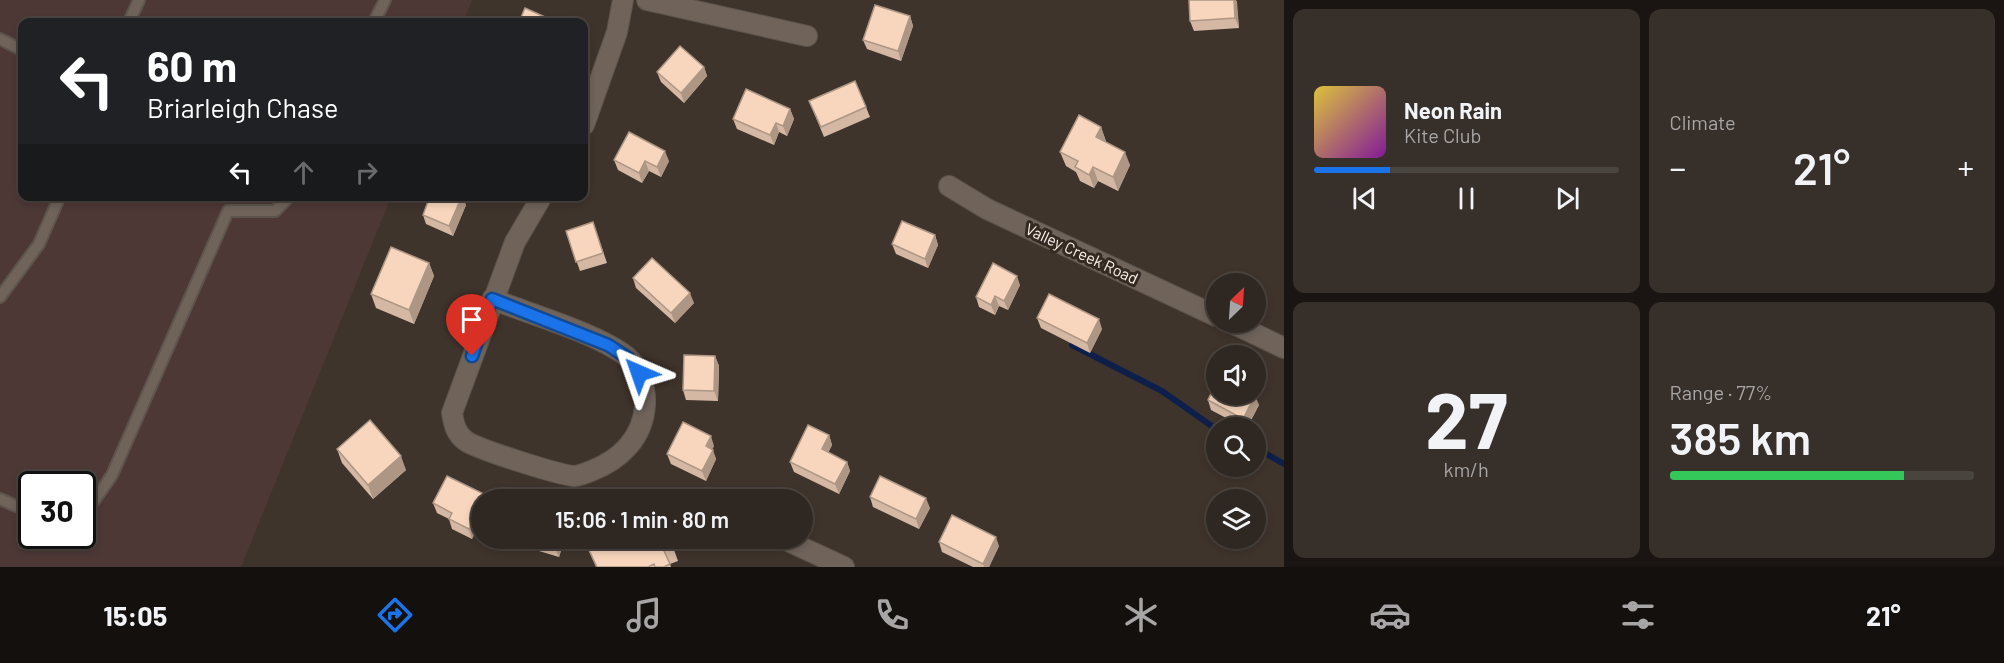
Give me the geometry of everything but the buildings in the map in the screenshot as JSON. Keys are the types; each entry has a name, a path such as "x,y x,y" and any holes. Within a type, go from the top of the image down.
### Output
{"street":[{"path":"588,114 617,32 623,0"},
{"path":"647,0 807,36"},
{"name":"Valley Creek Road","path":"949,186 987,209 1206,311"},
{"path":"492,299 608,345 628,358 639,373 646,395 644,417 626,451 606,465 576,476 550,471 466,441 455,429 452,414 492,299 515,242 539,201"},
{"path":"1253,333 1284,348"},
{"path":"805,549 844,567"}],"lane":[{"path":"131,18 140,0"},
{"path":"376,18 385,0"},
{"path":"0,39 18,48"},
{"path":"0,297 39,244 58,201"},
{"path":"96,498 112,475 228,211 275,211 285,201"},
{"path":"0,498 18,506"}],"shaded area":[{"path":"0,0 472,0 465,18 18,18 18,201 389,201 241,567 0,567"}],"waterway":[{"path":"1072,345 1162,391 1206,422"},
{"path":"1266,454 1284,464"}],"route":[{"path":"472,356 492,299 608,345 628,358 639,373"}]}
